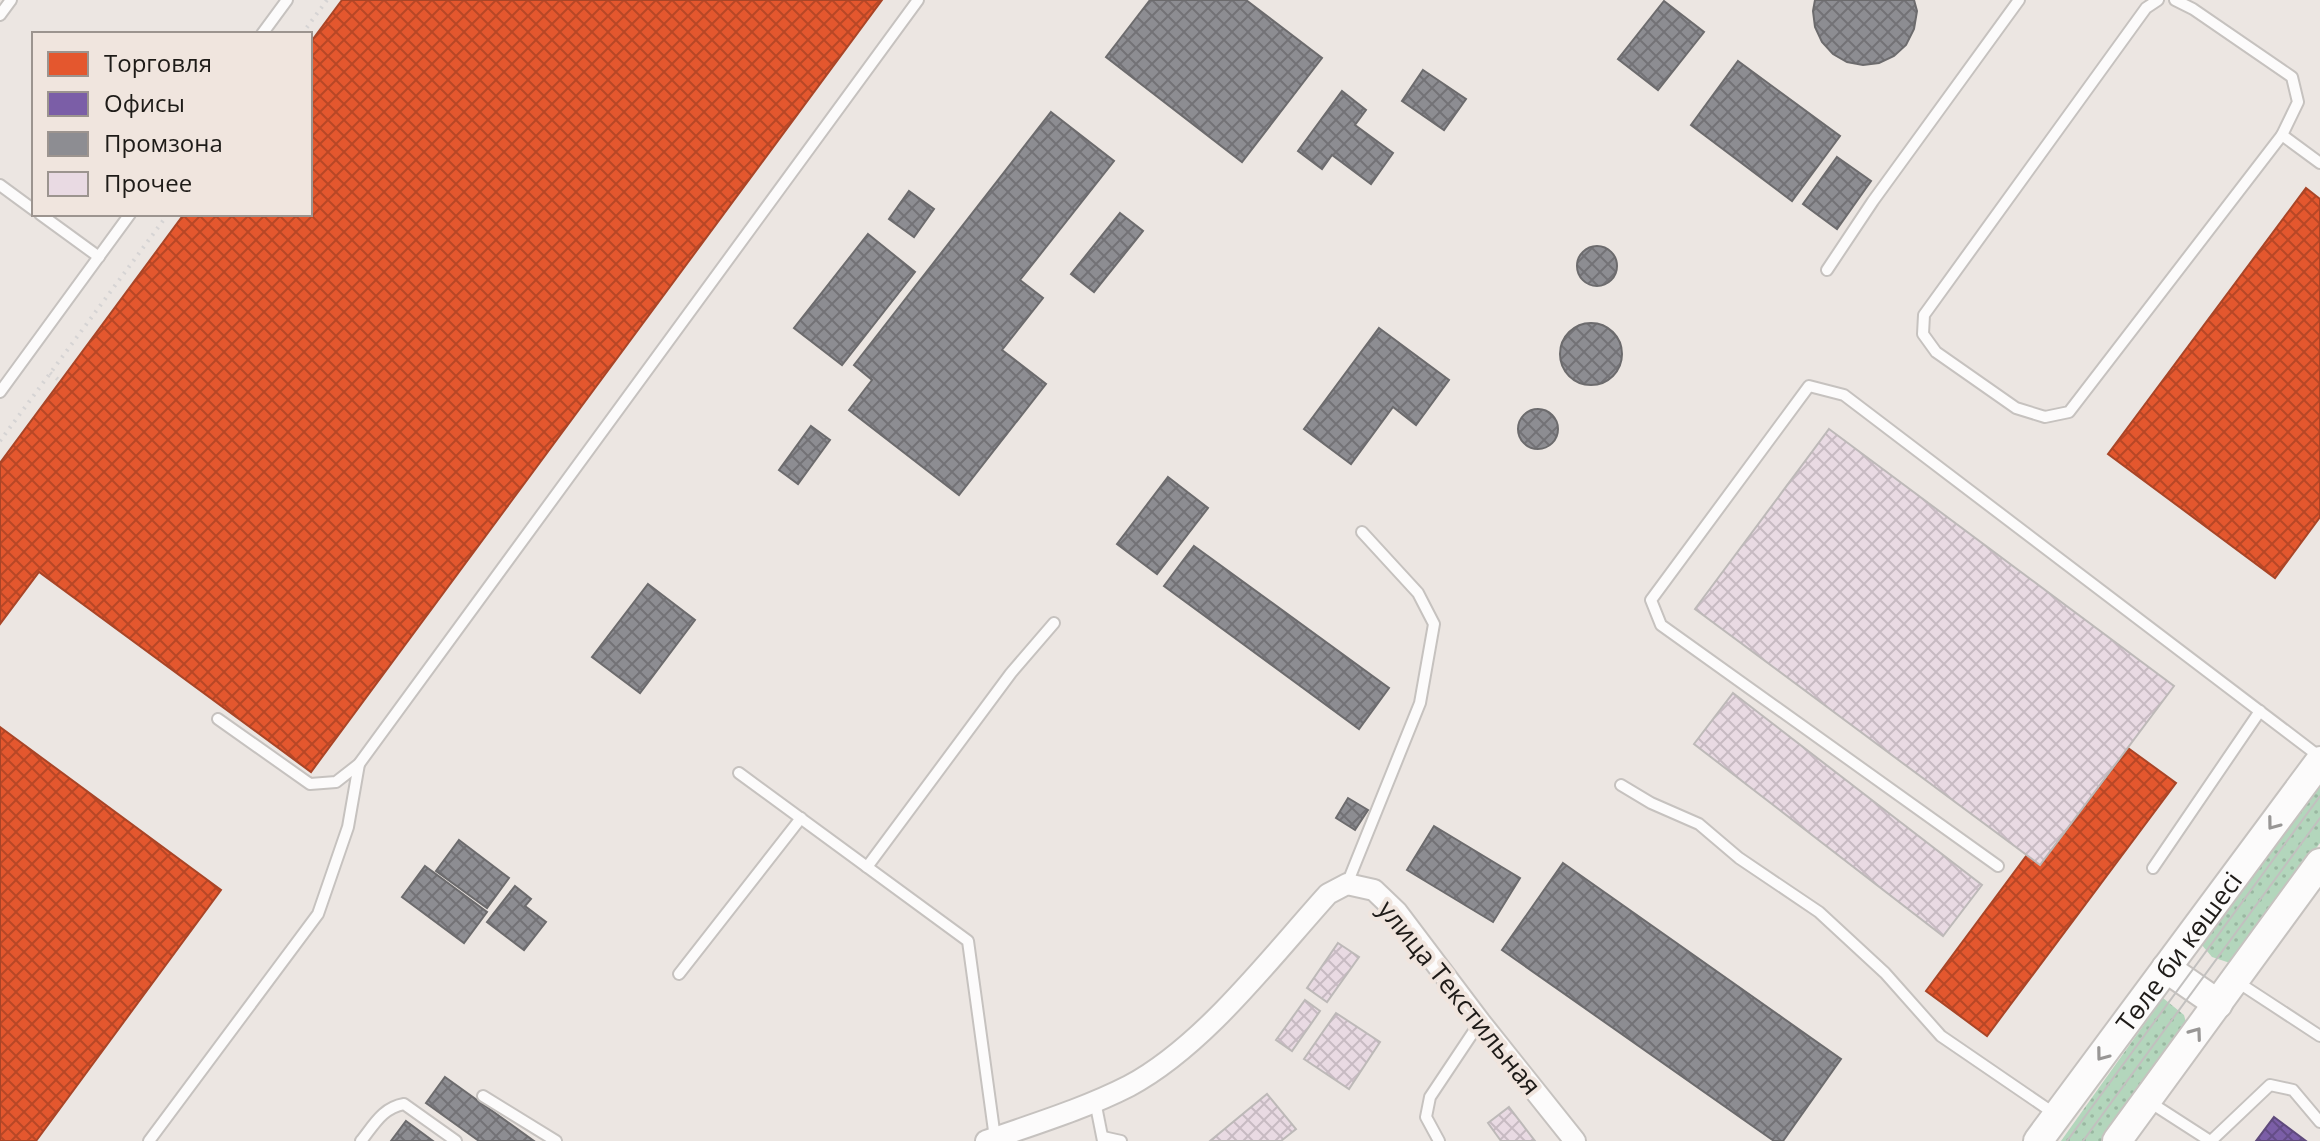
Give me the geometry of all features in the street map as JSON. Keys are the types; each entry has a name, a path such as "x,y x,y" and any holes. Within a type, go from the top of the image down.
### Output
{"main road":[{"name":"Төле би көшесі","path":"2038,1141 2320,759"},
{"path":"2117,1141 2320,863"},
{"path":"2166,968 2218,1004"}],"street":[{"name":"улица Текстильная","path":"991,1139 1095,1101 1131,1085 1161,1065 1207,1026 1328,894 1347,884 1374,890 1397,912 1575,1141"}],"lane":[{"path":"0,15 11,0"},
{"path":"263,32 287,0"},
{"path":"218,719 310,784 336,782 359,764 918,0"},
{"path":"1827,270 2019,0"},
{"path":"2158,0 2146,8 1924,315 1923,334 1936,352 2016,408 2045,417 2069,412 2282,135 2298,102 2292,77 2175,0"},
{"path":"2282,135 2320,163"},
{"path":"0,185 32,209"},
{"path":"43,216 99,257"},
{"path":"0,392 129,216"},
{"path":"1998,866 1661,625 1651,600 1809,386 1844,395 2320,759"},
{"path":"1347,884 1420,703 1434,624 1418,593 1362,532"},
{"path":"867,867 1011,673 1054,623"},
{"path":"2153,868 2260,711"},
{"path":"149,1141 318,914 348,827 359,764"},
{"path":"739,773 968,941 991,1139"},
{"path":"1621,785 1651,803 1699,824 1739,858 1819,912 1885,973 1941,1036 2056,1116"},
{"path":"679,974 801,818"},
{"path":"2234,980 2320,1036"},
{"path":"1439,1141 1426,1117 1430,1097 1480,1022"},
{"path":"2147,1100 2210,1141 2270,1085 2293,1090 2320,1122"},
{"path":"483,1096 556,1141"},
{"path":"1095,1101 1103,1139 1121,1141"},
{"path":"361,1141 382,1113 404,1104 456,1141"}],"path":[{"path":"303,32 327,0"},
{"path":"0,441 167,216"},
{"path":"50,373 60,381"}],"green space":[{"path":"2320,782 2320,843 2233,964 2212,957 2201,944"},
{"path":"2163,998 2184,1015 2187,1026 2103,1141 2061,1141"}],"building: Торговля":[{"path":"342,0 882,0 311,772 39,572 0,624 0,463 183,216 312,216 312,40"},
{"path":"2306,188 2320,199 2320,517 2275,578 2108,454"},
{"path":"0,727 221,890 36,1141 0,1141"},
{"path":"2128,748 2176,783 1987,1036 1926,991 2027,855 2040,865"}],"building: Офисы":[{"path":"2274,1117 2306,1141 2256,1141"}],"building: Промзона":[{"path":"1150,0 1246,0 1322,58 1242,162 1106,57"},
{"path":"1815,0 1914,0 1917,11 1914,29 1906,45 1894,56 1879,63 1863,65 1847,62 1833,54 1822,42 1815,27"},
{"path":"1664,1 1704,32 1658,90 1618,59"},
{"path":"1738,61 1840,136 1792,201 1691,125"},
{"path":"1423,70 1466,99 1444,130 1402,101"},
{"path":"1342,91 1366,110 1355,125 1393,153 1371,184 1332,155 1322,169 1298,151"},
{"path":"1051,112 1114,161 1020,280 1043,298 1002,350 1046,384 959,495 849,410 872,380 854,365"},
{"path":"1837,157 1871,181 1837,229 1803,204"},
{"path":"909,191 934,209 914,237 889,219"},
{"path":"1120,213 1143,231 1094,292 1071,274"},
{"path":"868,234 915,272 842,365 794,328"},
{"path":"1597,246 1611,252 1617,266 1611,280 1597,286 1583,280 1577,266 1583,252"},
{"path":"1591,323 1613,332 1622,354 1613,376 1591,385 1569,376 1560,354 1569,332"},
{"path":"1379,328 1449,380 1416,425 1393,407 1351,464 1304,429"},
{"path":"1538,409 1552,415 1558,429 1552,443 1538,449 1524,443 1518,429 1524,415"},
{"path":"811,426 830,440 798,484 779,470"},
{"path":"1168,477 1208,508 1157,574 1117,544"},
{"path":"1194,546 1389,688 1359,729 1164,586"},
{"path":"648,584 695,620 640,693 592,657"},
{"path":"1348,798 1368,810 1355,830 1336,818"},
{"path":"1434,826 1520,878 1493,922 1407,870"},
{"path":"459,840 509,878 487,908 436,871"},
{"path":"1563,863 1841,1059 1783,1141 1774,1141 1502,950"},
{"path":"425,866 487,912 464,943 402,897"},
{"path":"515,886 531,899 525,906 546,922 524,950 487,922"},
{"path":"445,1077 534,1141 479,1141 426,1103"},
{"path":"406,1121 433,1141 391,1141"}],"building: Прочее":[{"path":"1829,429 2174,686 2040,865 1695,609"},
{"path":"1733,693 1982,885 1943,936 1694,744"},
{"path":"1338,943 1359,957 1327,1002 1307,988"},
{"path":"1305,1000 1320,1011 1292,1051 1276,1040"},
{"path":"1336,1013 1380,1042 1349,1089 1304,1059"},
{"path":"1267,1094 1296,1129 1281,1141 1210,1141"},
{"path":"1509,1107 1535,1141 1501,1141 1488,1123"}],"tram line":[{"path":"2067,1141 2320,796"},
{"path":"2083,1141 2320,818"}]}
